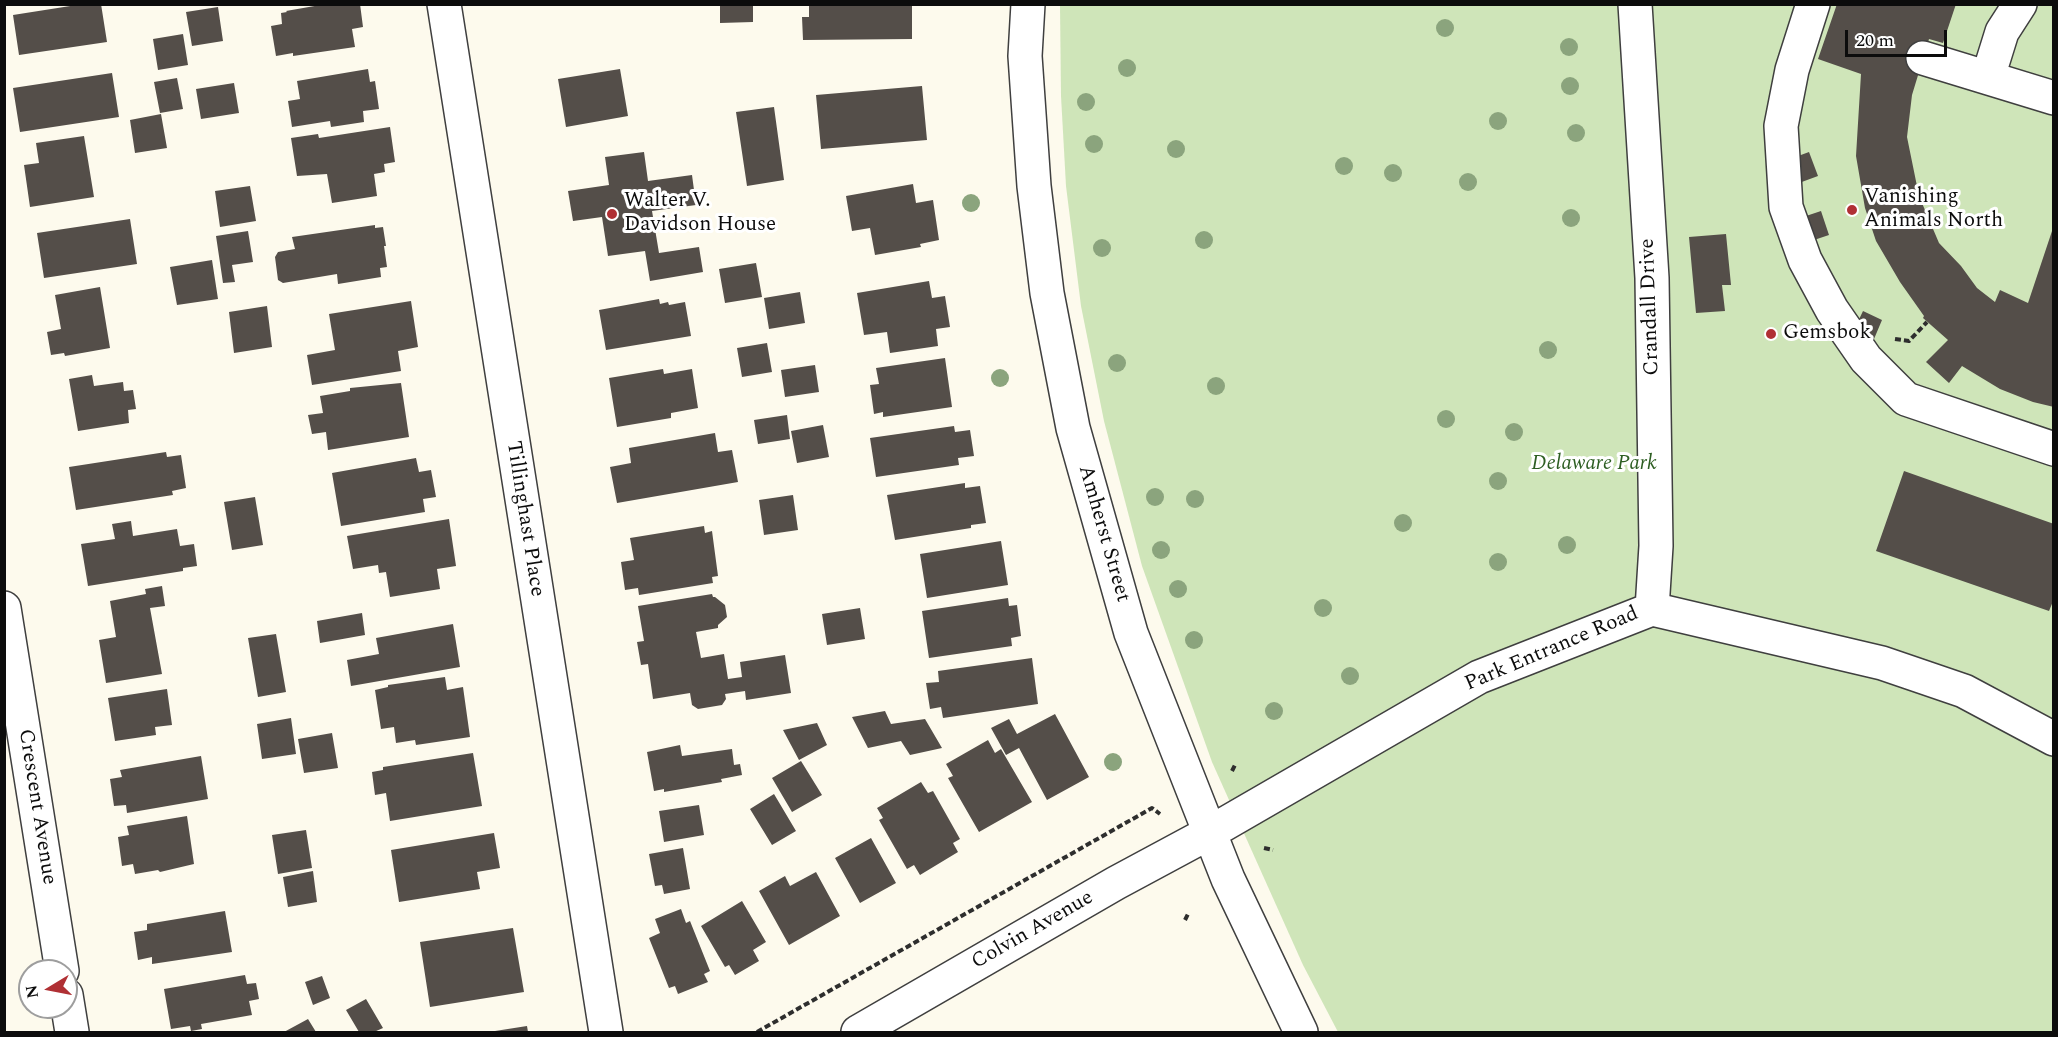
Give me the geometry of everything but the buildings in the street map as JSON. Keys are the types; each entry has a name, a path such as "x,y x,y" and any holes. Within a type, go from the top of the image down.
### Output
{"street":[{"name":"Tillinghast Place","path":"444,4 606,1032"},
{"name":"Amherst Street","path":"1028,4 1025,56 1034,186 1047,292 1073,428 1131,633 1228,879 1301,1032"},
{"name":"Crandall Drive","path":"1635,4 1652,278 1656,546 1652,609"},
{"path":"1813,4 1794,63 1781,126 1786,207 1805,260 1832,310 1866,359 1906,399 2054,449"},
{"path":"1988,77 2007,11"},
{"path":"1923,58 2054,98"},
{"name":"Crescent Avenue","path":"4,608 60,959"},
{"name":"Park Entrance Road","path":"1209,833 1479,677 1652,609 1882,663 1964,691 2054,739"},
{"name":"Colvin Avenue","path":"858,1032 1116,883 1209,833"}],"path":[{"path":"1232,771 1235,765"},
{"path":"757,1032 1152,808 1160,814"},
{"path":"1264,848 1273,850"},
{"path":"1185,920 1188,914"}],"green space":[{"name":"Delaware Park","path":"1060,5 2053,5 2053,1032 1338,1032 1303,965 1212,762 1142,566 1104,421 1081,306 1066,186 1061,96"}],"place":[{"name":"Vanishing Animals North","path":"1852,210"},
{"name":"Walter V. Davidson House","path":"612,214"},
{"name":"Gemsbok","path":"1771,334"}]}
